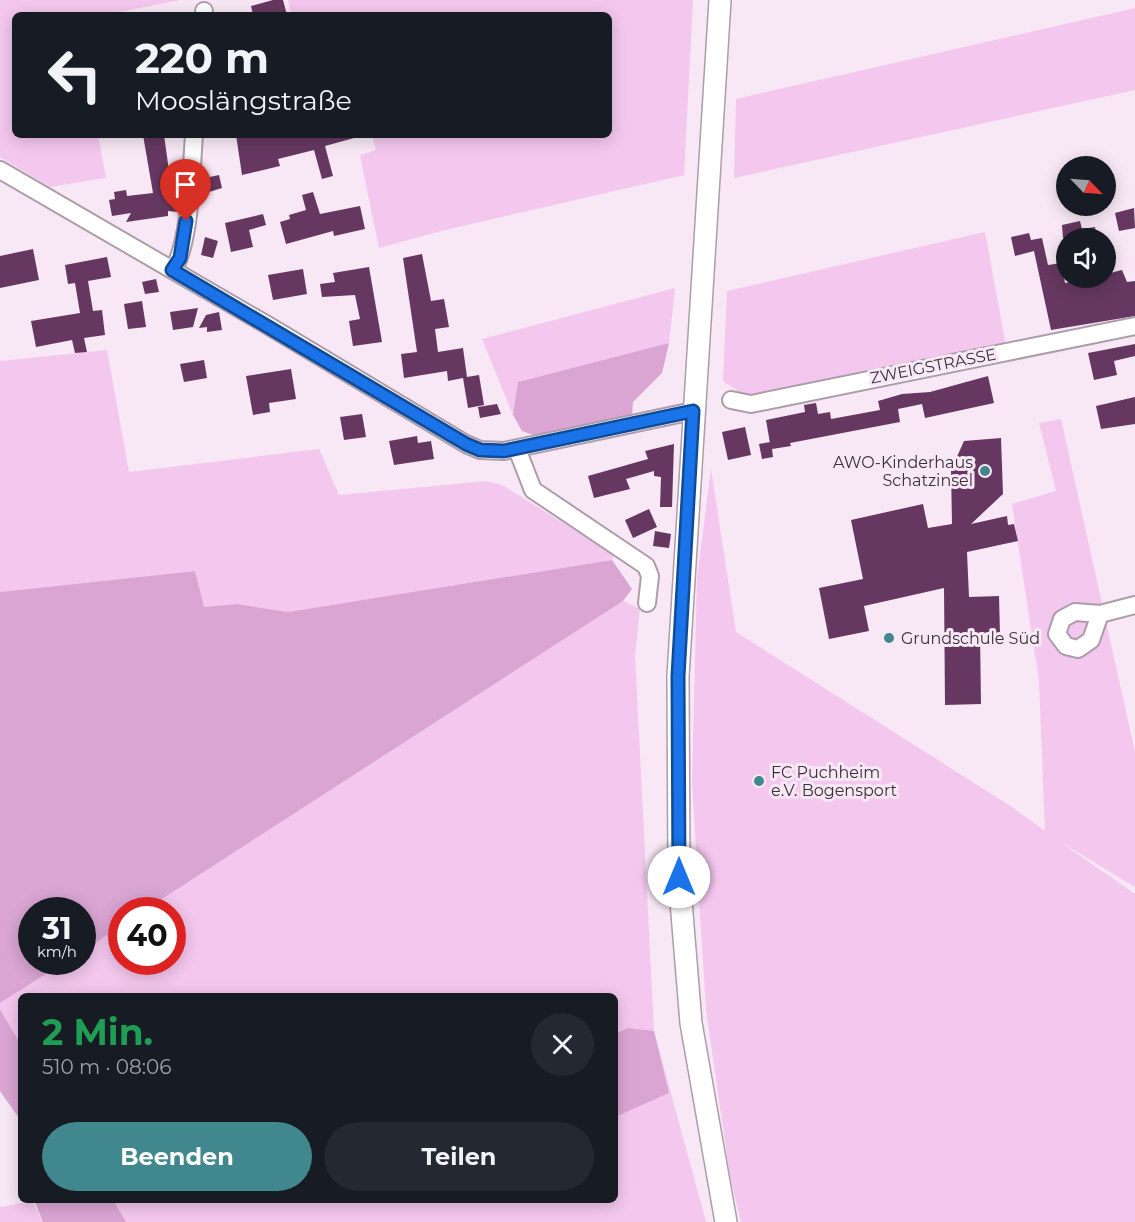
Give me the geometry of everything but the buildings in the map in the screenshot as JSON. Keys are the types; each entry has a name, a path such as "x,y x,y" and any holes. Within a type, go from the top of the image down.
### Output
{"street":[{"path":"720,0 678,676 679,877 691,1023 726,1222"},
{"path":"172,270 180,258 189,202 194,138"},
{"path":"0,170 466,444 480,450 517,449 693,411"},
{"name":"ZWEIGSTRASSE","path":"731,400 751,404 1135,326"},
{"path":"517,449 533,490 646,566 650,576 646,603"},
{"path":"1100,614 1135,605"}],"shaded area":[{"path":"0,0 181,0 119,12 12,12 12,138 99,138 106,178 50,187 0,157"},
{"path":"288,0 693,0 684,175 441,231 379,248 360,155 376,150 373,138 612,138 612,12 290,12"},
{"path":"1135,8 1135,90 734,178 736,99"},
{"path":"985,232 1008,357 751,400 723,381 727,291"},
{"path":"675,288 669,343 519,382 513,415 482,339"},
{"path":"669,343 662,373 633,402 632,417 539,437 522,431 513,415 518,382"},
{"path":"107,350 129,472 319,449 339,495 487,481 502,485 615,555 612,560 288,612 237,604 203,607 195,571 0,592 0,361"},
{"path":"1061,419 1135,752 1135,887 1059,841 1135,894 1135,1222 741,1222 730,1176 706,1010 692,783 697,578 711,469 736,632 1012,807 1045,831 1039,681 1012,504 1056,491 1039,423"},
{"path":"612,560 632,589 623,601 165,897 108,897 108,935 96,942 96,897 18,897 18,975 44,975 0,1003 0,592 195,571 204,607 237,604 288,612"},
{"path":"623,601 640,609 635,655 654,1031 706,1222 124,1222 113,1203 618,1203 618,993 18,993 18,1040 0,1009 0,1003 44,975 96,975 96,942 108,935 108,975 186,975 186,897 165,897"},
{"path":"0,1009 18,1040 18,1117 0,1091"},
{"path":"628,1028 654,1031 669,1093 618,1116 618,1033"},
{"path":"33,1203 43,1222 0,1222 0,1207"},
{"path":"35,1203 115,1203 126,1222 43,1222"}],"place":[{"name":"AWO-Kinderhaus Schatzinsel","path":"985,471"},
{"name":"Grundschule Süd","path":"889,638"},
{"name":"FC Puchheim e.V. Bogensport","path":"759,781"}],"route":[{"path":"186,221 180,258 172,270 466,444 480,450 517,449 693,411 678,676 679,877"}]}
